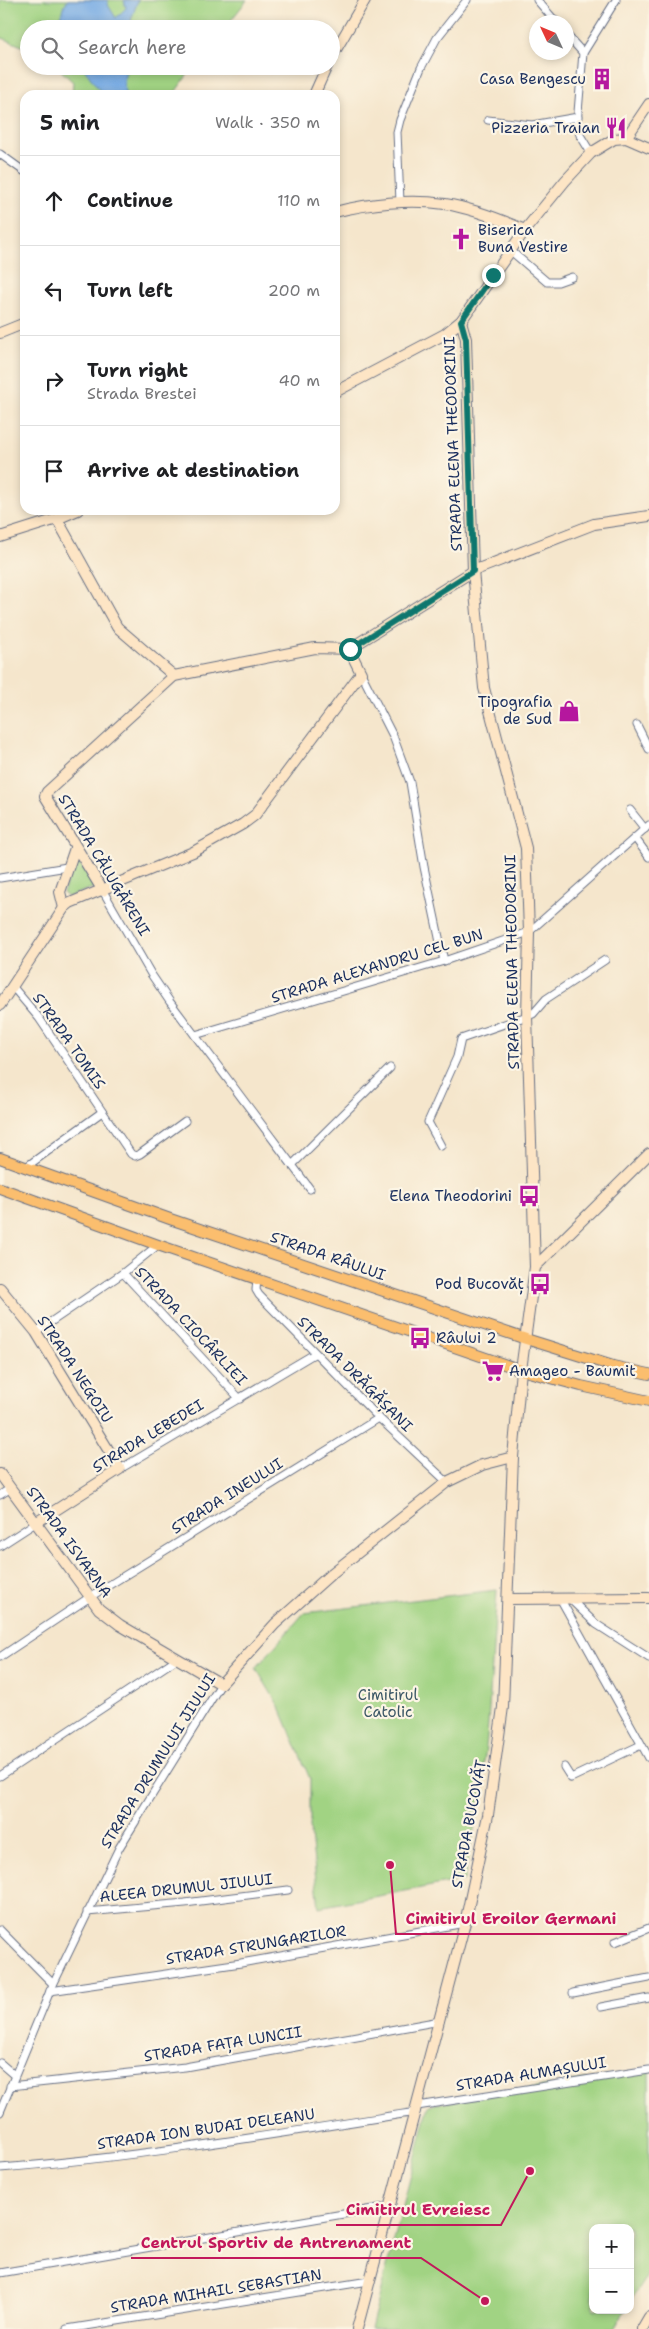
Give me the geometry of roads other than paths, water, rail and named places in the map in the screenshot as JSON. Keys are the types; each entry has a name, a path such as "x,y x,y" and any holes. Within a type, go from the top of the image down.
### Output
{"main road":[{"name":"STRADA RÂULUI","path":"0,1158 170,1219 526,1339 595,1361 649,1374"},
{"path":"0,1188 158,1245 521,1370 649,1401"}],"street":[{"path":"340,43 365,0"},
{"path":"400,202 397,132 400,120 421,68 437,38 467,0"},
{"path":"537,0 550,15"},
{"path":"591,153 577,130 583,53 616,0"},
{"path":"574,43 583,53"},
{"path":"316,90 323,75"},
{"path":"626,138 649,104"},
{"path":"488,120 532,125 578,116"},
{"path":"340,389 446,334 461,321 510,251 554,193 591,153 614,139 626,138 649,148"},
{"path":"0,154 20,168"},
{"path":"340,211 400,202 446,204 526,230"},
{"path":"510,251 547,282 558,282 572,277"},
{"name":"STRADA ELENA THEODORINI","path":"461,321 466,339 473,571 484,688 526,848 530,932 527,1016 535,1267 521,1370"},
{"path":"0,333 20,325"},
{"path":"0,537 66,515"},
{"path":"57,519 117,627 174,676 315,648 350,649 473,571 594,524 649,516"},
{"path":"350,649 393,736 410,782 424,867 444,961"},
{"path":"0,1005 64,908 70,903 103,891 193,852 225,836 255,815 361,672"},
{"name":"STRADA CĂLUGĂRENI","path":"174,676 45,796 151,974 310,1189"},
{"path":"637,725 649,749"},
{"path":"630,810 647,827"},
{"name":"STRADA ALEXANDRU CEL BUN","path":"195,1036 444,961 530,932 647,827"},
{"path":"635,838 649,857"},
{"path":"64,908 60,892 66,867 75,848"},
{"path":"0,878 66,867"},
{"path":"442,1146 428,1122 457,1057 461,1039 536,1012 549,997 605,960"},
{"name":"STRADA TOMIS","path":"12,986 39,1018 128,1150 135,1156 185,1121"},
{"path":"292,1165 390,1068"},
{"name":"STRADA TOMIS","path":"26,1167 102,1112"},
{"path":"535,1267 649,1154"},
{"path":"36,1332 123,1273 158,1245"},
{"name":"STRADA CIOCÂRLIEI","path":"123,1273 240,1399"},
{"name":"STRADA DRĂGĂȘANI","path":"257,1279 256,1290 259,1296 314,1354 447,1482"},
{"name":"STRADA NEGOIU","path":"0,1288 36,1332 120,1469"},
{"name":"STRADA LEBEDEI","path":"0,1546 120,1469 314,1354"},
{"name":"STRADA BUCOVĂȚ","path":"357,2329 465,1923 488,1815 503,1707 509,1599 513,1457 521,1370"},
{"name":"STRADA INEULUI","path":"0,1656 90,1597 379,1418"},
{"name":"STRADA DRUMULUI JIULUI","path":"0,2112 52,1987 119,1848 221,1684 275,1624 331,1574 447,1482 482,1465 513,1457"},
{"name":"STRADA ISVARNA","path":"0,1474 99,1609 120,1625 221,1684"},
{"path":"0,1494 11,1488"},
{"path":"509,1599 649,1598"},
{"path":"565,1599 596,1624 649,1658"},
{"path":"565,1599 649,1758"},
{"path":"0,1776 178,1658"},
{"path":"564,1767 571,1778 641,1745"},
{"name":"ALEEA DRUMUL JIULUI","path":"87,1912 185,1903 288,1890"},
{"name":"STRADA STRUNGARILOR","path":"52,1987 241,1963 465,1923"},
{"path":"615,1942 649,1928"},
{"path":"0,1930 52,1987"},
{"path":"573,1993 649,1978"},
{"path":"601,2007 649,1998"},
{"name":"STRADA FAȚA LUNCII","path":"10,2086 185,2066 440,2021"},
{"path":"0,2063 14,2075"},
{"name":"STRADA ALMAȘULUI","path":"416,2108 649,2070"},
{"name":"STRADA ION BUDAI DELEANU","path":"0,2168 65,2163 169,2151 416,2108"},
{"path":"0,2273 390,2206"},
{"name":"STRADA MIHAIL SEBASTIAN","path":"67,2329 370,2281"},
{"path":"642,2329 649,2317"}],"water":[{"path":"68,0 108,0 108,5 116,18 126,8 124,0 138,0 131,20 60,20 63,7"},
{"path":"89,75 125,75 125,90 99,90"}],"place":[{"name":"Casa Bengescu","path":"602,79"},
{"name":"Pizzeria Traian","path":"616,128"},
{"name":"Biserica Buna Vestire","path":"461,239"},
{"name":"Tipografia de Sud","path":"569,711"},
{"name":"Elena Theodorini","path":"529,1196"},
{"name":"Pod Bucovăț","path":"540,1284"},
{"name":"Râului 2","path":"420,1338"},
{"name":"Amageo - Baumit","path":"493,1371"},
{"name":"Cimitirul Eroilor Germani","path":"390,1865"},
{"name":"Cimitirul Evreiesc","path":"530,2171"},
{"name":"Centrul Sportiv de Antrenament","path":"485,2301"}],"park label":[{"name":"Cimitirul Catolic","path":"388,1704"}]}
